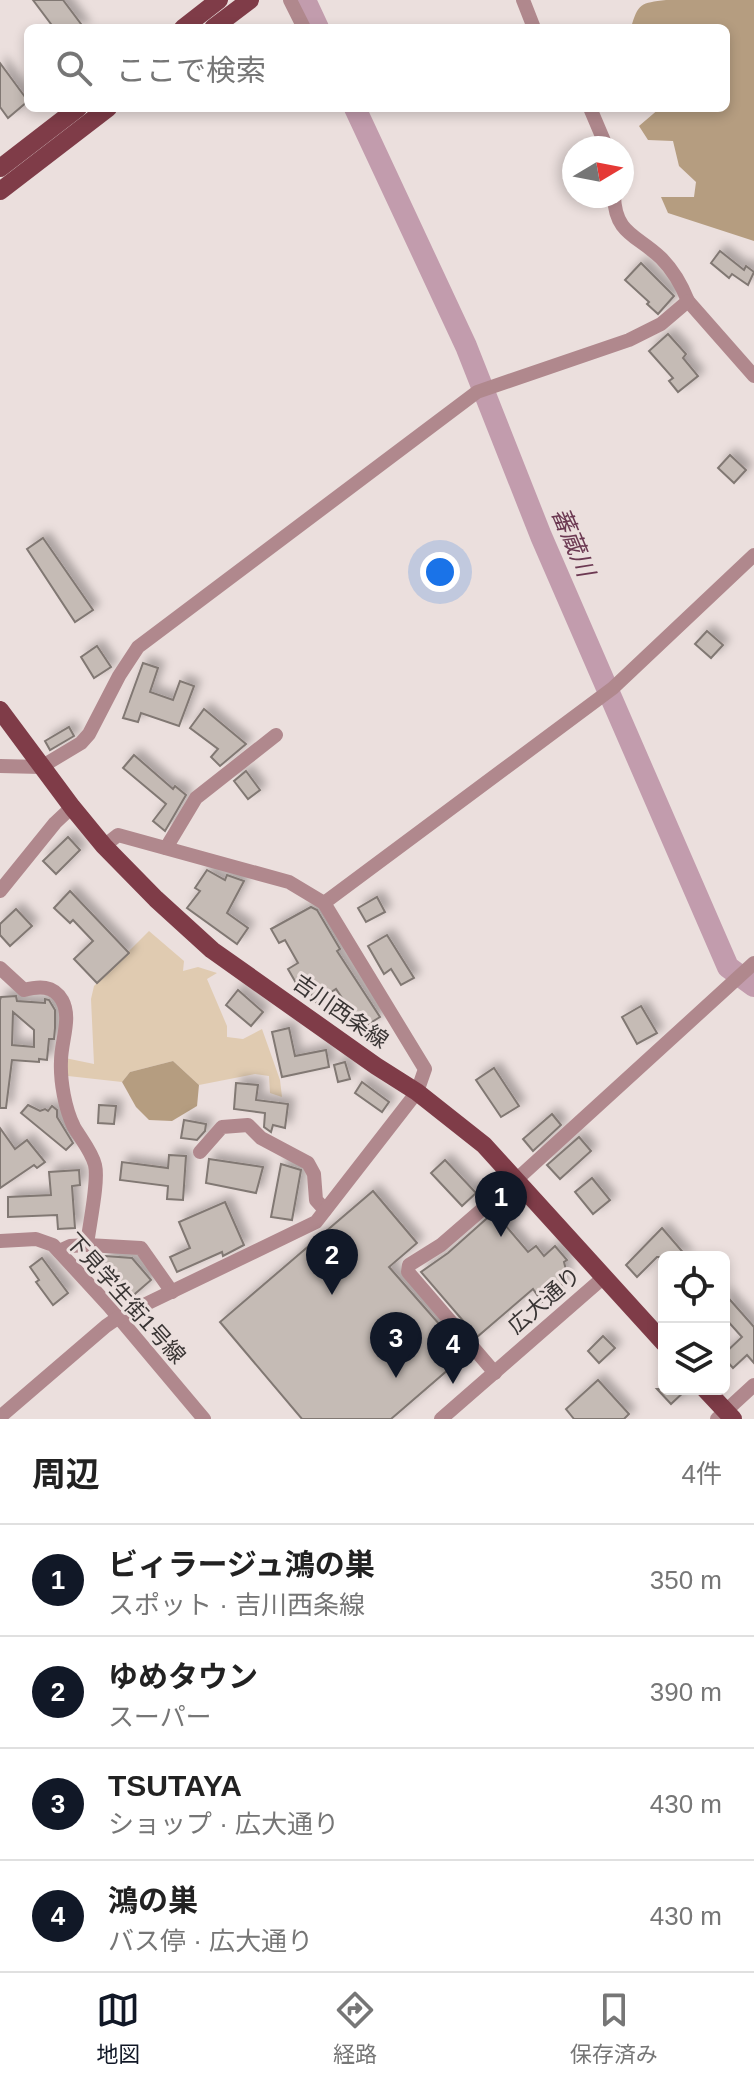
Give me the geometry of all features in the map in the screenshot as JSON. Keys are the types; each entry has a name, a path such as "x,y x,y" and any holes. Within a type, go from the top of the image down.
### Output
{"main road":[{"path":"188,24 219,0"},
{"path":"218,24 250,0"},
{"path":"0,168 73,112"},
{"path":"0,191 103,112"},
{"name":"吉川西条線","path":"0,710 104,846 156,899 212,950 417,1092 484,1145 658,1336"},
{"path":"709,1395 725,1416"}],"street":[{"path":"290,0 302,24"},
{"path":"523,0 532,24"},
{"path":"592,112 602,136"},
{"path":"616,208 619,225 662,259 688,301 754,376"},
{"path":"0,766 41,767 81,743 138,647 482,389 629,340 661,324 688,301"},
{"path":"324,903 608,691 754,555"},
{"path":"166,848 196,798 276,735"},
{"path":"0,891 55,823 72,807"},
{"path":"0,1417 119,1317 316,1222 417,1092 425,1069 324,903 289,882 118,835 104,846"},
{"path":"495,1373 408,1272 409,1265 441,1245 516,1180 754,963"},
{"path":"0,968 24,990 43,987 52,990 60,997 66,1012 61,1060 63,1085 72,1123 95,1165 87,1245"},
{"path":"200,1152 222,1127 248,1125 261,1138 308,1163 314,1174 316,1200 325,1210"},
{"name":"下見学生街1号線","path":"0,1241 36,1239 53,1245 119,1317 204,1419"},
{"path":"59,1251 70,1246 87,1245 141,1248 172,1292"},
{"name":"広大通り","path":"441,1419 604,1277"},
{"path":"725,1416 754,1385"}],"shaded area":[{"path":"754,0 754,241 668,213 661,197 694,197 696,182 679,166 673,141 648,140 639,126 655,112 730,112 730,24 632,24 639,9 651,2"},
{"path":"149,931 184,961 183,971 198,967 217,973 207,979 227,1026 227,1037 243,1039 262,1029 280,1080 282,1097 270,1093 269,1076 255,1074 199,1085 173,1061 130,1072 122,1082 68,1076 65,1058 94,1064 91,999 94,986"},
{"path":"173,1061 199,1085 197,1106 172,1121 149,1120 136,1107 122,1082 130,1072"}],"building":[{"path":"33,0 63,0 81,24 51,24"},
{"path":"0,63 24,96 24,104 8,118 0,107"},
{"path":"720,251 744,270 746,266 754,272 748,285 732,274 729,278 711,263"},
{"path":"641,263 674,296 658,314 625,280"},
{"path":"668,334 686,354 683,358 698,376 678,392 669,381 673,378 649,351"},
{"path":"730,455 746,470 734,483 718,468"},
{"path":"43,538 93,610 75,622 27,549"},
{"path":"707,631 723,645 711,658 695,644"},
{"path":"97,646 111,667 94,678 81,657"},
{"path":"143,663 158,668 150,692 173,700 180,681 194,686 179,726 141,713 138,722 123,718"},
{"path":"204,709 246,744 220,766 211,757 218,749 190,728"},
{"path":"69,727 74,736 50,750 45,741"},
{"path":"134,755 173,789 175,786 186,795 165,831 153,821 166,804 123,768"},
{"path":"246,771 260,790 248,799 234,781"},
{"path":"68,837 80,850 56,874 43,861"},
{"path":"207,870 225,880 227,875 244,881 227,913 248,928 237,944 187,908 200,891 195,888"},
{"path":"70,891 129,953 97,983 74,959 93,941 73,920 70,923 54,908"},
{"path":"377,897 385,912 366,922 358,908"},
{"path":"311,907 317,910 340,949 337,951 380,1017 362,1028 336,989 316,1002 302,980 296,983 288,969 298,963 285,940 279,943 271,929"},
{"path":"16,909 32,926 10,946 0,935 0,924"},
{"path":"387,935 414,978 401,985 391,969 384,974 368,946"},
{"path":"238,990 263,1012 251,1026 226,1005"},
{"path":"16,996 17,1001 45,1003 45,999 55,1010 54,1039 49,1039 47,1060 12,1060 6,1108 0,1108 1,997","holes":["13,1012 34,1030 34,1047 12,1045"]},
{"path":"641,1006 657,1033 637,1044 622,1017"},
{"path":"289,1028 295,1056 326,1050 329,1067 282,1077 272,1032"},
{"path":"345,1062 350,1079 338,1082 334,1065"},
{"path":"494,1068 519,1106 501,1117 476,1080"},
{"path":"362,1082 389,1102 382,1112 355,1093"},
{"path":"236,1083 258,1085 256,1100 288,1104 285,1128 273,1125 271,1132 264,1127 265,1113 234,1109"},
{"path":"28,1105 40,1111 48,1111 52,1106 57,1110 57,1117 73,1143 66,1150 21,1113"},
{"path":"99,1105 116,1106 114,1124 98,1123"},
{"path":"552,1114 561,1125 533,1151 523,1139"},
{"path":"184,1120 206,1124 205,1131 197,1140 181,1138"},
{"path":"0,1128 15,1149 27,1140 45,1162 37,1168 34,1165 0,1188"},
{"path":"579,1137 591,1151 560,1179 547,1165"},
{"path":"169,1155 186,1156 183,1200 167,1199 168,1186 120,1180 122,1162 168,1168"},
{"path":"209,1159 263,1167 256,1193 206,1183"},
{"path":"445,1160 476,1193 462,1206 431,1173"},
{"path":"281,1164 301,1170 292,1220 271,1217"},
{"path":"79,1170 80,1185 72,1186 75,1228 58,1229 57,1215 8,1217 8,1197 51,1195 49,1172"},
{"path":"592,1178 610,1200 593,1214 575,1192"},
{"path":"373,1191 417,1243 389,1267 464,1356 391,1419 302,1419 220,1322"},
{"path":"225,1202 244,1245 177,1272 170,1257 190,1248 179,1222"},
{"path":"494,1212 528,1252 536,1246 544,1256 555,1246 567,1260 564,1262 566,1270 562,1285 542,1302 533,1289 477,1337 421,1272 448,1253"},
{"path":"662,1228 682,1251 658,1251 658,1257 637,1277 626,1265"},
{"path":"105,1256 132,1258 151,1280 129,1299 121,1290 125,1286 102,1259"},
{"path":"42,1258 68,1293 53,1305 36,1282 39,1280 30,1267"},
{"path":"730,1300 754,1327 754,1363 747,1355 733,1368 730,1365 730,1348 742,1337 730,1324"},
{"path":"603,1336 615,1348 599,1363 588,1351"},
{"path":"598,1380 629,1414 624,1419 574,1419 566,1409"},
{"path":"663,1395 681,1395 671,1404"}],"waterway":[{"name":"蕃蔵川","path":"305,0 316,24"},
{"name":"蕃蔵川","path":"357,112 466,346 541,536 728,967 754,986"}],"place":[{"name":"ビィラージュ鴻の巣","path":"501,1237"},
{"name":"ゆめタウン","path":"332,1295"},
{"name":"TSUTAYA","path":"396,1378"},
{"name":"鴻の巣","path":"453,1384"}]}
